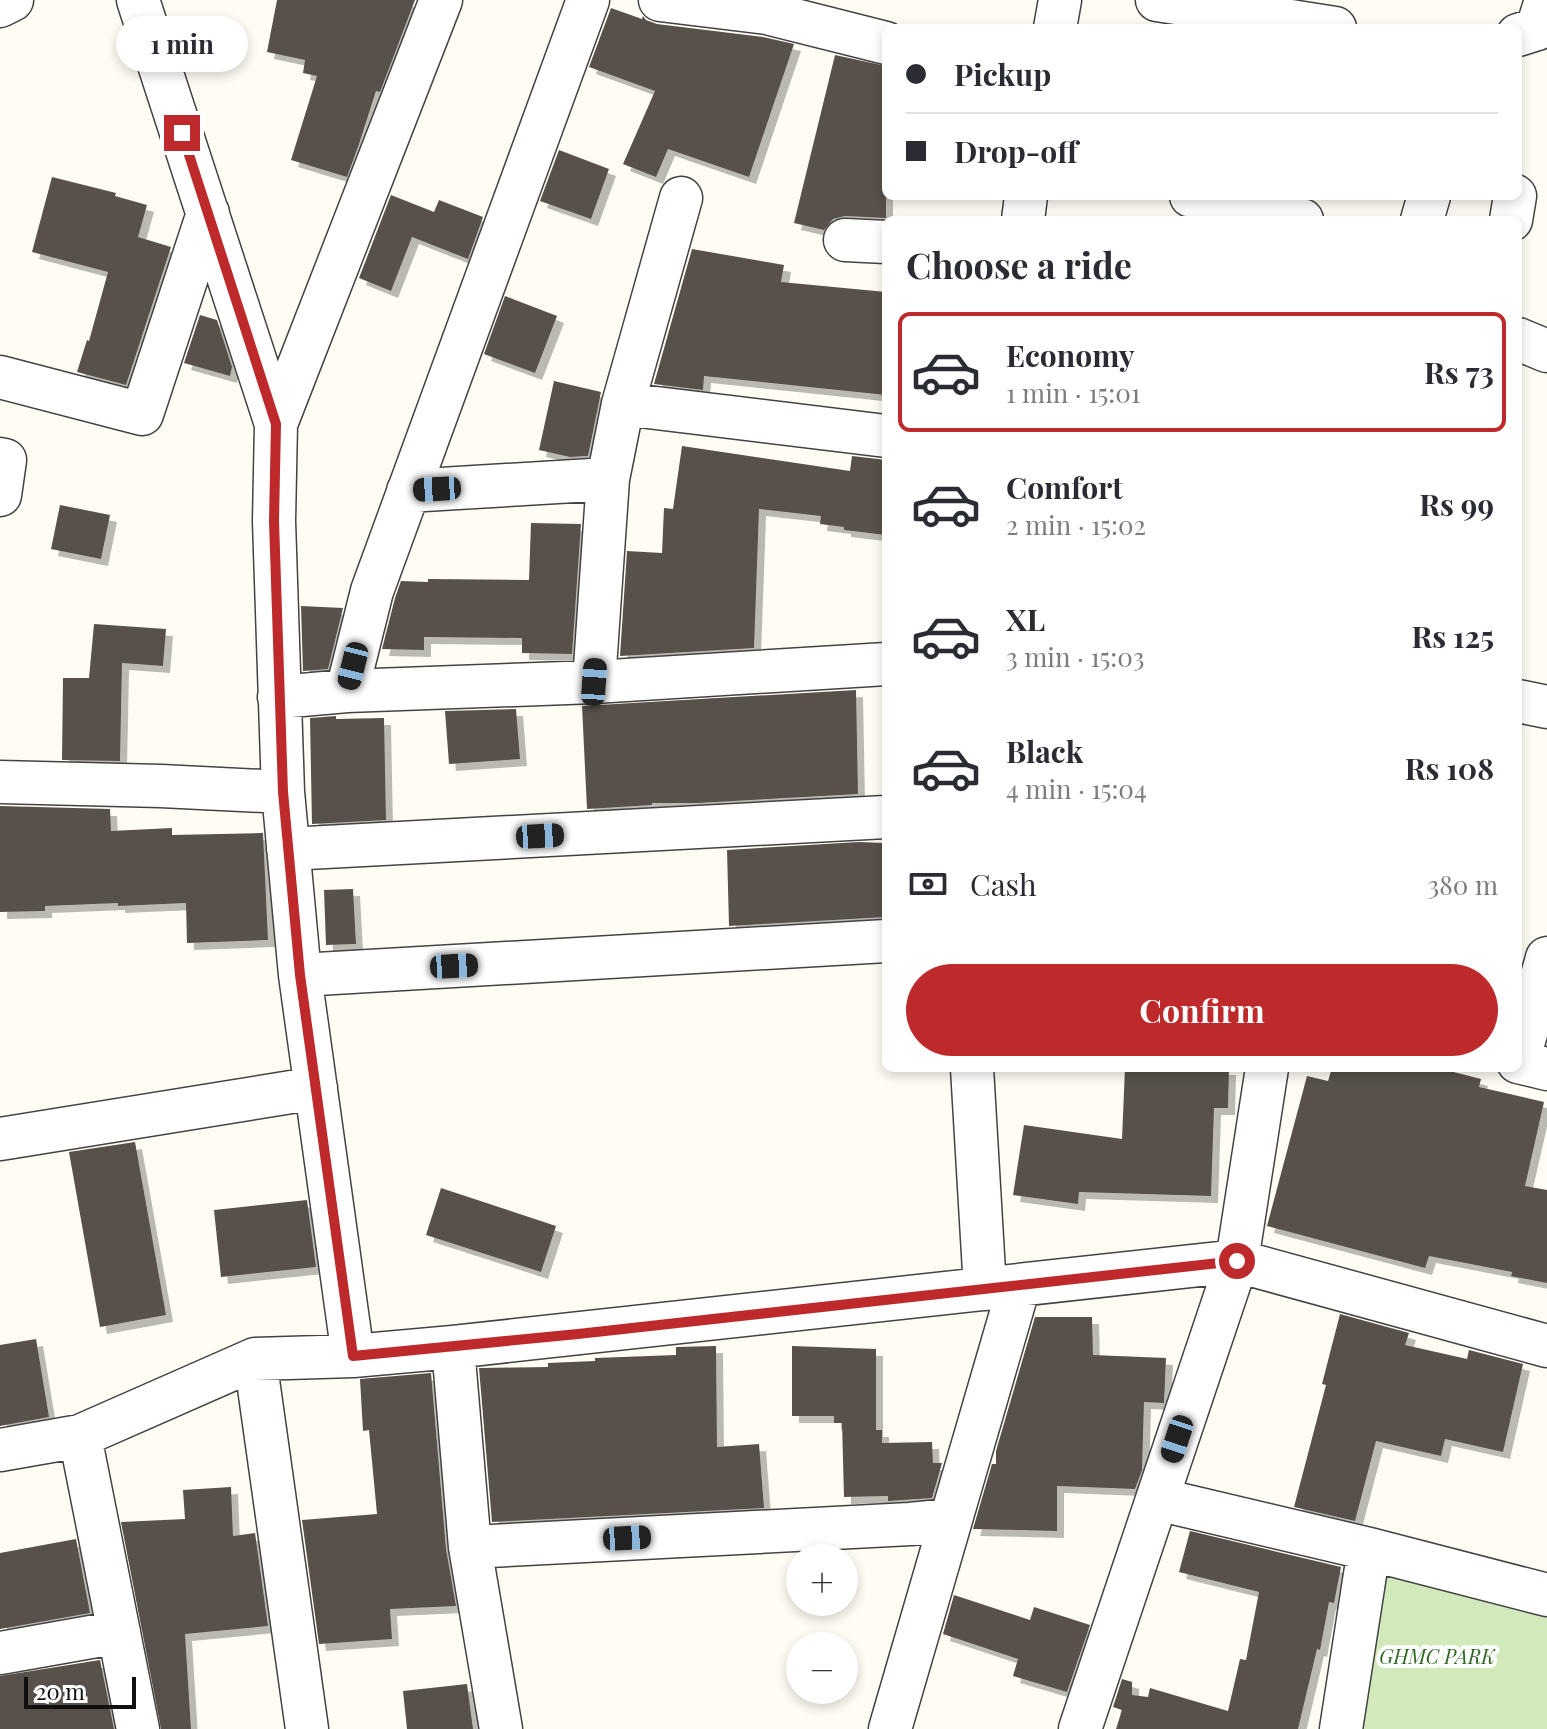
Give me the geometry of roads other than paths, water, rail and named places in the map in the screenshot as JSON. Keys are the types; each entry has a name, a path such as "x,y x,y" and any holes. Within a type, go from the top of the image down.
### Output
{"street":[{"path":"0,6 12,0"},
{"path":"138,0 276,424 274,521 283,792 300,975 353,1356"},
{"path":"276,424 441,0"},
{"path":"347,691 372,591 588,0"},
{"path":"660,0 767,13 882,42"},
{"path":"1056,24 1060,0"},
{"path":"1157,0 1310,24"},
{"path":"1522,34 1537,29 1546,0"},
{"path":"594,682 608,479 623,404 681,198"},
{"path":"1210,200 1284,216"},
{"path":"0,377 142,414 208,213"},
{"path":"845,240 882,242"},
{"path":"1522,341 1547,351"},
{"path":"623,404 882,436"},
{"path":"0,459 5,460 0,495"},
{"path":"408,491 608,479"},
{"path":"279,697 882,664"},
{"path":"1522,702 1547,707"},
{"path":"0,782 283,792"},
{"path":"288,849 882,817"},
{"path":"300,975 882,941"},
{"path":"1522,1048 1547,958"},
{"path":"1522,1063 1547,1069"},
{"path":"890,1729 951,1520 1002,1288 973,1072"},
{"path":"1080,1729 1237,1261 1266,1072"},
{"path":"0,1139 316,1088"},
{"path":"0,1450 80,1436 255,1359 353,1356 453,1347 1237,1261 1547,1346"},
{"path":"453,1347 470,1547 501,1729"},
{"path":"255,1359 307,1729"},
{"path":"80,1436 138,1729"},
{"path":"1157,1499 1547,1595"},
{"path":"470,1547 951,1520"},
{"path":"1341,1729 1369,1549"},
{"path":"0,1653 119,1632"}],"park label":[{"name":"GHMC PARK","path":"1437,1655"}]}
